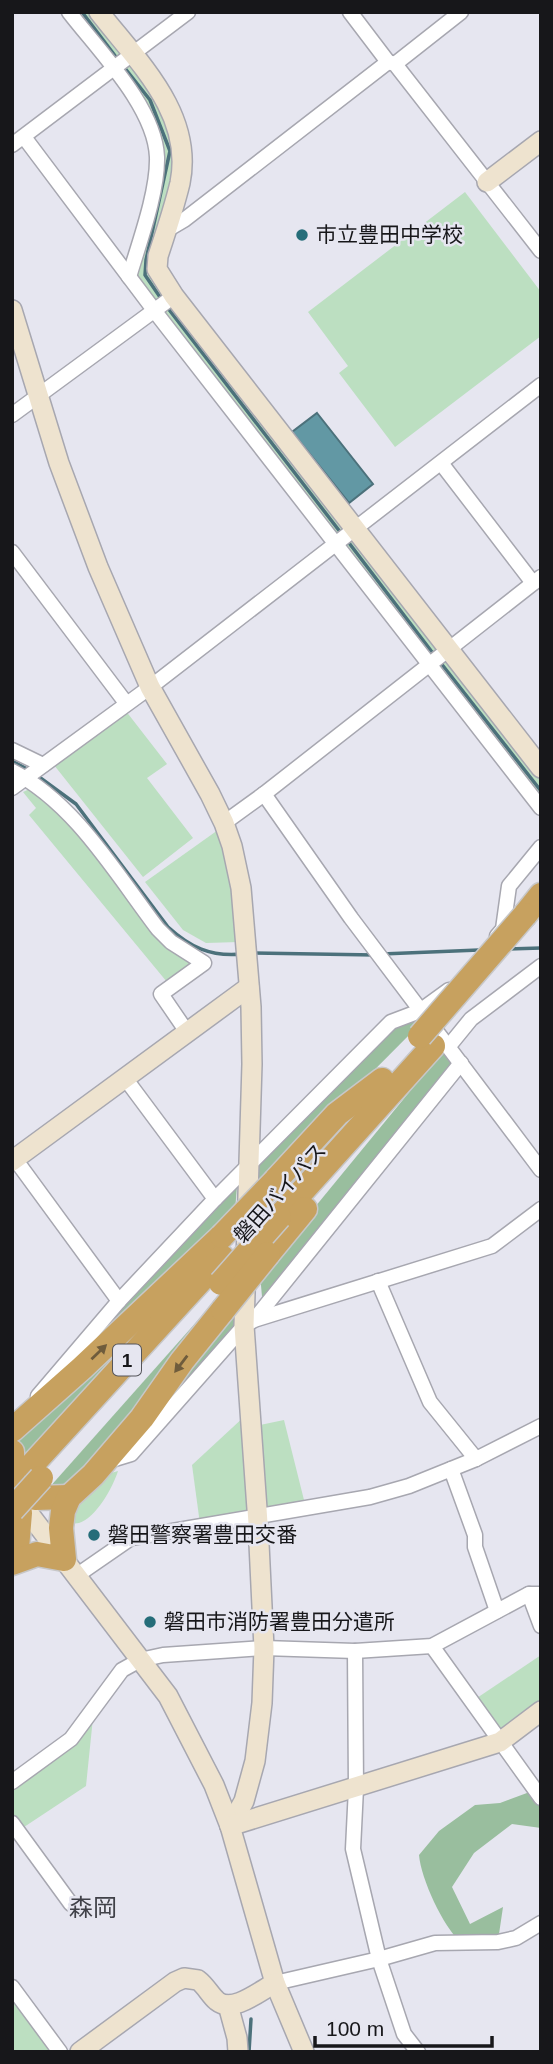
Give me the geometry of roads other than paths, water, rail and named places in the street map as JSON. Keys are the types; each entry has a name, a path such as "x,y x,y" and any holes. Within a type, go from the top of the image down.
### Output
{"highway":[{"name":"磐田バイパス","path":"12,1510 22,1445 220,1283 276,1200 385,1088 434,1043 534,920 541,895"},
{"path":"70,1568 37,1554 14,1562 20,1513 12,1492 22,1445 223,1246 276,1200 337,1114 385,1088"},
{"path":"70,1568 61,1528 63,1511 69,1497 142,1418 223,1310 353,1150 385,1088"},
{"name":"磐田バイパス","path":"12,1486 22,1445 223,1246"},
{"path":"12,1492 35,1498 69,1497"}],"street":[{"path":"69,12 136,99 153,135 157,158 153,188 129,277"},
{"path":"99,12 174,115 180,136 180,181 158,256 157,269 174,296 541,768"},
{"path":"188,12 18,141 129,277 541,808"},
{"path":"350,12 541,251"},
{"path":"141,234 165,235 452,15"},
{"path":"488,182 541,141"},
{"path":"12,415 174,296"},
{"path":"12,310 59,463 98,567 150,687 224,823 241,888 252,1064 248,1167 249,1323 264,1648 259,1738 244,1801 230,1826"},
{"path":"12,788 150,687 541,385"},
{"path":"224,823 537,580 441,463"},
{"path":"12,552 126,703"},
{"path":"12,750 43,765"},
{"path":"12,771 26,778 66,809 172,943 204,963 161,994 187,1032"},
{"path":"264,794 420,1011 434,1043 461,1063 541,1170"},
{"path":"22,1445 40,1391 119,1301 215,1199 391,1022 420,1011 446,993 503,929 509,886 541,847"},
{"path":"434,1043 471,1019 541,966"},
{"path":"119,1301 13,1160 249,987"},
{"path":"103,1463 131,1454 249,1323 461,1063"},
{"path":"125,1078 215,1199"},
{"path":"249,1323 492,1246 541,1209"},
{"path":"378,1281 430,1402 476,1459"},
{"path":"70,1568 131,1538 370,1497 410,1486 476,1459 541,1426"},
{"path":"451,1469 475,1535 475,1547 496,1611"},
{"path":"12,1492 168,1696 214,1785 230,1826 275,1983 304,2052"},
{"path":"12,1782 71,1739 122,1670 140,1660 163,1655 264,1648 355,1651 432,1646 496,1611 535,1594 541,1626"},
{"path":"432,1646 541,1798"},
{"path":"355,1651 356,1788 353,1849 379,1959 404,2034 418,2052"},
{"path":"230,1826 500,1742 541,1711"},
{"path":"12,1823 71,1903"},
{"path":"80,2052 184,1978 198,1980 219,2003 228,2005 275,1983 435,1943 498,1942 516,1938 541,1923"},
{"path":"12,1987 60,2052"},
{"path":"228,2005 238,2052"}],"water":[{"path":"317,413 373,484 349,503 292,432"}],"waterway":[{"path":"82,12 119,61"},
{"path":"124,67 150,100 170,151 145,275 162,300"},
{"path":"167,307 341,533"},
{"path":"346,539 435,656"},
{"path":"440,662 541,791"},
{"path":"12,761 29,770"},
{"path":"35,774 76,804 168,927 201,949 220,954 242,954"},
{"path":"508,949 541,948"},
{"path":"382,954 479,950"},
{"path":"253,953 375,955"},
{"path":"249,2052 251,2019"}],"place":[{"name":"市立豊田中学校","path":"302,235"},
{"name":"磐田警察署豊田交番","path":"94,1535"},
{"name":"磐田市消防署豊田分遣所","path":"150,1622"}],"district":[{"name":"森岡","path":"93,1908"}]}
